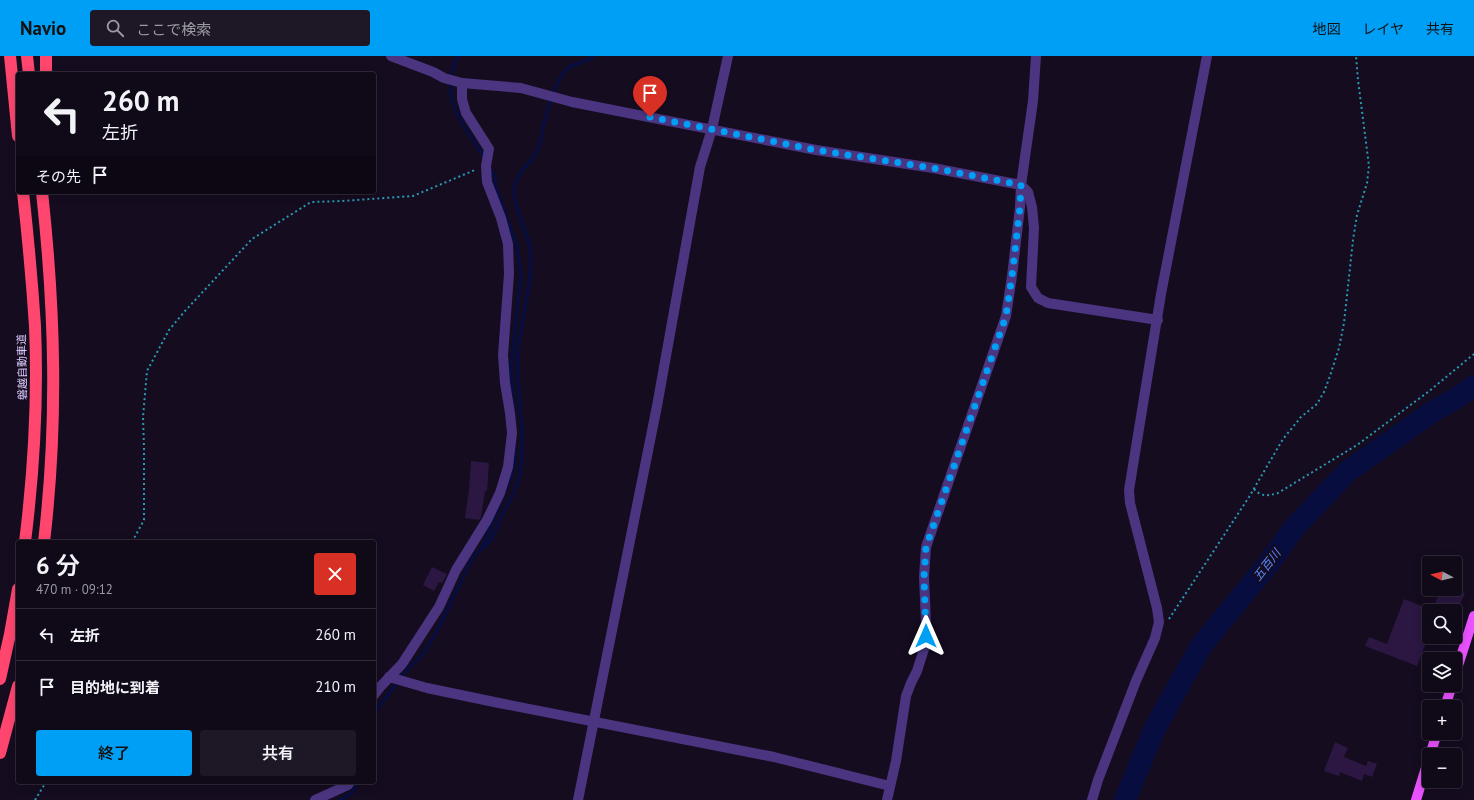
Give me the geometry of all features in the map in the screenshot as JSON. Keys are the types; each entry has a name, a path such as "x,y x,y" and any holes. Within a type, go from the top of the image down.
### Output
{"highway":[{"path":"10,56 16,116"},
{"path":"27,56 29,72"},
{"path":"46,56 46,72"},
{"name":"磐越自動車道","path":"23,194 35,326 36,403 30,498 25,540"},
{"path":"42,194 48,249 53,326 54,403 49,498 44,540"},
{"path":"48,249 49,194"},
{"path":"0,679 16,600"},
{"path":"0,753 16,693"}],"main road":[{"path":"1462,653 1474,616"},
{"path":"1416,800 1422,781"}],"street":[{"path":"391,56 462,84 521,88 564,100 816,150 933,168 1021,185 1028,192 1032,207 1034,228 1030,278 1031,287 1038,298 1048,303 1158,320"},
{"path":"578,800 657,406 700,167 712,129 728,56"},
{"path":"887,800 896,761 906,696 910,683 917,671 924,649 926,630 924,577 926,547 1006,316 1020,207 1021,185 1033,102 1036,56"},
{"path":"1092,800 1098,780 1136,681 1155,638 1158,626 1157,608 1130,502 1129,490 1158,320 1161,294 1207,56"},
{"path":"376,692 402,664 439,607 456,570 487,520 500,493 508,467 512,434 510,413 504,383 503,355 509,274 508,244 501,218 487,182 486,166 489,150 466,113 462,99 462,84"},
{"path":"389,677 428,688 774,757 890,786"},
{"path":"315,800 330,795 349,784"}],"path":[{"path":"1158,626 1162,625 1171,617 1254,489 1283,439 1301,417 1316,404 1324,392 1340,348 1353,240 1357,215 1367,183 1369,166 1356,56"},
{"path":"133,540 144,520 143,417 147,371 169,330 184,311 252,239 311,202 413,196 486,166"},
{"path":"1254,489 1264,496 1278,493 1344,453 1428,392 1474,354"},
{"path":"35,800 45,784"}],"building":[{"path":"471,461 489,463 487,491 485,491 481,517 479,520 465,518"},
{"path":"432,567 447,574 442,583 439,582 434,591 423,585"},
{"path":"1462,592 1465,593 1460,604 1435,604 1438,596 1462,596"},
{"path":"1404,599 1422,606 1422,644 1426,644 1417,666 1365,646 1369,637 1387,644"},
{"path":"1335,742 1348,748 1344,757 1366,766 1368,761 1377,764 1372,777 1364,774 1362,781 1340,772 1339,776 1324,771"}],"waterway":[{"path":"458,56 453,67 451,79 453,102 461,122 485,159"},
{"path":"483,548 492,538 510,501 517,484 521,468 522,436 518,387 518,355 530,280 531,255 528,238 518,211 514,194 515,185 519,175 538,150 548,109 560,79 568,68 590,59 593,56"},
{"path":"490,168 495,177 495,185 517,247 521,275 511,367 514,412"},
{"name":"五百川","path":"1125,800 1155,728 1201,646 1269,563 1294,528 1348,471 1432,412 1474,386"},
{"path":"376,710 407,670 422,655 435,635 471,561 482,548 512,474 515,461 515,442"},
{"path":"339,800 351,793 357,784"}],"route":[{"path":"650,117 816,150 933,168 1021,185 1020,207 1006,316 926,547 924,577 926,636"}]}
